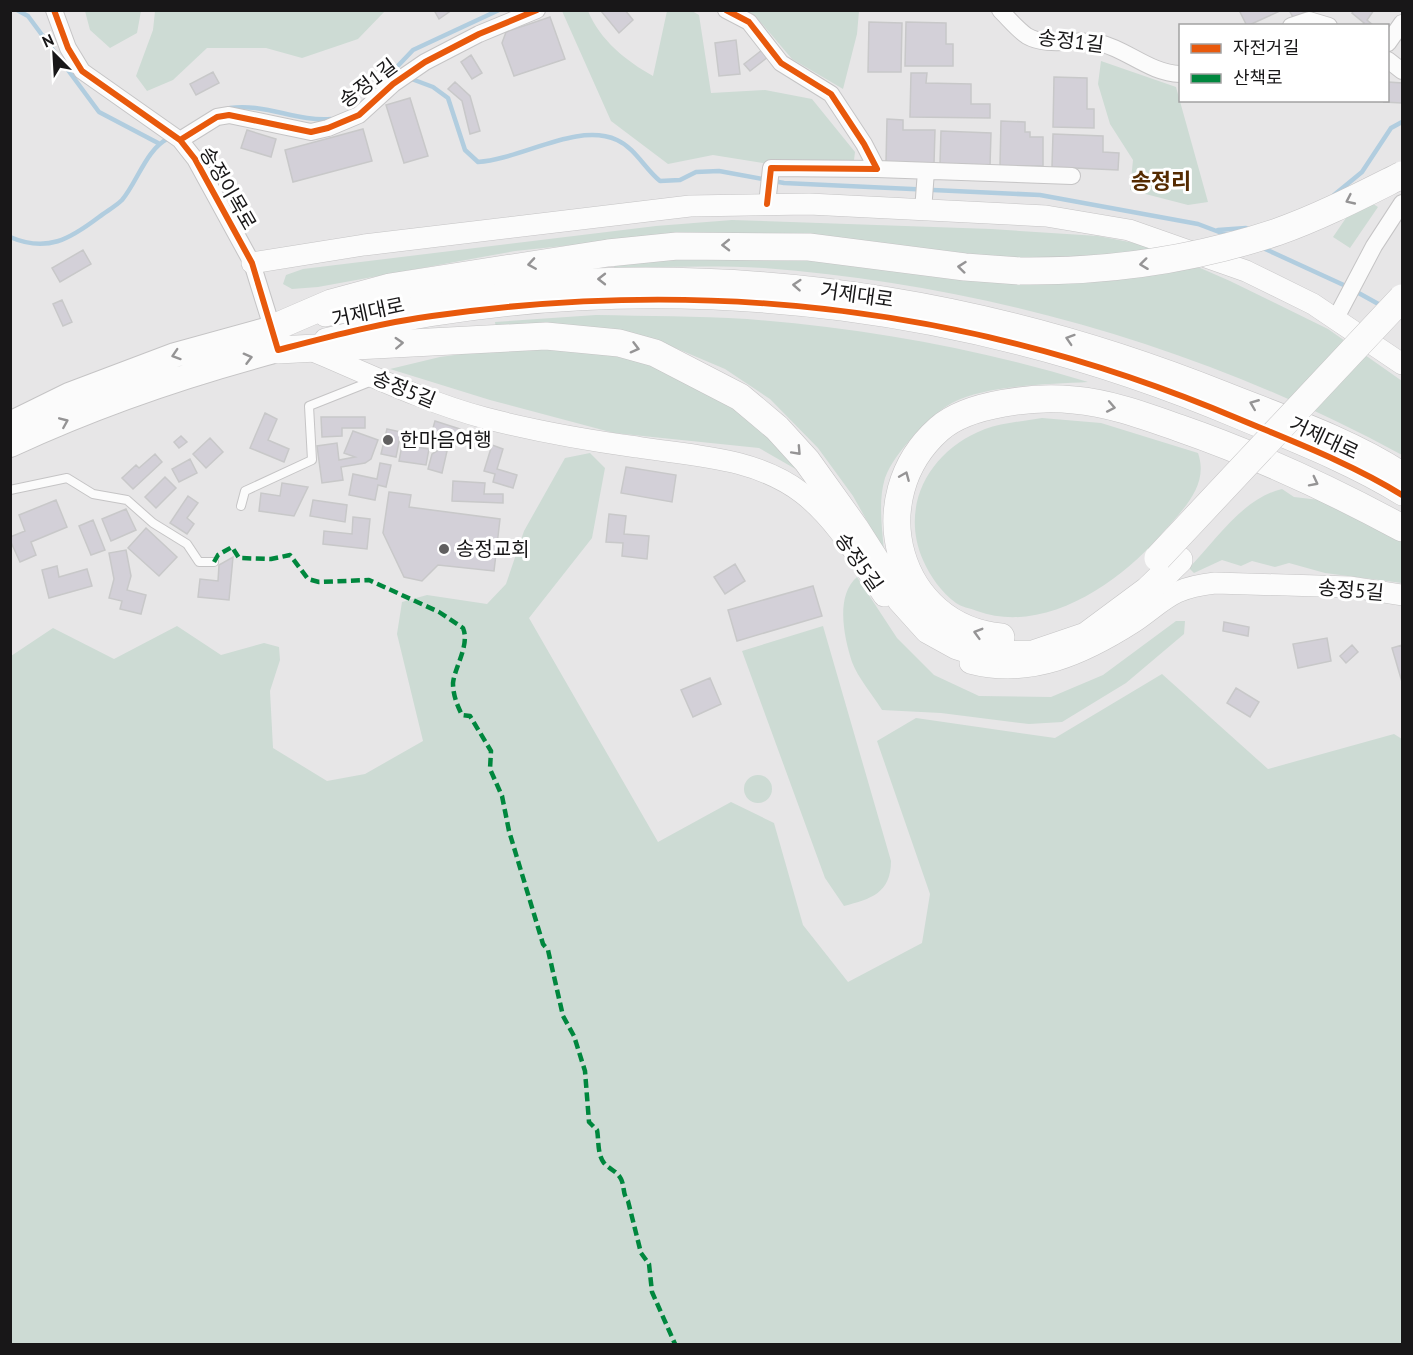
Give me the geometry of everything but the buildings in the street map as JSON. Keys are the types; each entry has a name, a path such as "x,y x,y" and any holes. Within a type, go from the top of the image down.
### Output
{"highway":[{"path":"275,339 331,303 390,287 608,253 677,246 809,247 965,267 1020,270 1108,268 1154,263 1279,231 1402,175"},
{"path":"275,339 307,348 546,336 619,344 655,353 740,397 777,428 807,461 855,528 901,600 928,630 957,646 985,654 1034,654 1086,636 1148,591 1168,559 1402,298"},
{"path":"1402,322 1168,559 1087,616 1048,633 1009,638 990,636 968,630 944,617 913,581 896,538 899,492 908,469 921,448 940,428 954,420 1000,405 1035,399 1074,400 1126,410 1222,444 1299,474 1402,528"}],"main road":[{"name":"거제대로","path":"12,442 69,395 175,355 275,339"}],"street":[{"name":"송정이목로","path":"54,10 68,48 82,71 180,140 208,180 252,263 275,339"},
{"name":"송정1길","path":"180,140 217,117 229,115 311,132 328,128 358,115 393,84 412,71 479,34 537,10"},
{"path":"726,10 749,22 781,63 831,94 864,144 877,169"},
{"name":"송정1길","path":"1000,10 1028,36 1045,42 1097,42 1112,46 1140,63 1179,74"},
{"path":"1297,24 1309,20 1322,24"},
{"path":"1389,42 1402,23"},
{"path":"1389,61 1402,71"},
{"path":"767,204 771,168 877,169 1071,176"},
{"path":"923,210 926,171"},
{"path":"1339,311 1359,273 1402,203"},
{"path":"252,263 320,251 642,210 767,204 1046,216 1129,230 1246,271 1339,311 1402,364"},
{"name":"거제대로","path":"275,339 424,297 512,285 590,279 736,280 887,296 952,308 1051,333 1183,376 1325,433 1402,472"},
{"name":"거제대로","path":"275,339 429,316 511,306 591,300 660,299 804,304 948,327 1047,350 1107,369 1179,393 1323,454 1402,495"},
{"name":"송정5길","path":"307,348 446,407 485,418 578,438 720,459 772,476 802,493 822,512 905,625 930,645 960,661 989,668 1023,668 1055,662 1086,650 1137,620 1178,590 1194,585 1215,583 1351,587 1402,595"}],"lane":[{"path":"241,506 245,491 312,460 309,406 378,378"},
{"path":"10,490 67,478 93,494 127,500 153,523 187,544 200,562 214,562"}],"shaded area":[{"path":"155,10 385,11 358,39 302,58 266,48 207,48 173,80 147,91 136,76 153,30"},
{"path":"85,11 141,11 137,33 110,48 90,30"},
{"path":"562,11 588,11 599,31 615,49 633,64 653,76 667,11 692,11 699,15 711,93 765,90 812,99 855,152 854,160 763,163 713,155 668,164 611,121"},
{"path":"744,11 859,11 857,34 843,89 792,59 757,18"},
{"path":"1101,61 1176,87 1208,202 1188,205 1130,190 1133,160 1110,124 1098,84"},
{"path":"1361,196 1378,207 1350,248 1333,237"},
{"path":"732,220 991,229 1098,236 1150,246 1230,281 1328,329 1402,381 1402,455 1327,417 1251,383 1173,353 1093,328 1012,306 930,289 847,277 745,267 614,268 620,240 515,251 318,287 292,289 283,284 286,275 303,269 656,226"},
{"path":"596,315 747,319 834,328 962,349 1088,382 1018,386 982,392 952,403 935,415 903,448 885,478 881,505 884,551 853,496 818,448 770,399 725,369 666,344 496,328 495,322"},
{"path":"497,349 587,349 642,361 733,405 770,434 806,475 759,448 614,433 490,400 390,369 440,357"},
{"path":"1042,418 1101,423 1198,453 1201,465 1196,488 1184,508 1142,555 1100,588 1077,601 1052,611 1027,616 1002,617 960,606 941,589 923,560 917,539 915,519 924,482 935,465 966,438 992,427"},
{"path":"590,453 605,468 592,538 529,618 658,842 731,802 774,823 803,925 848,982 922,943 930,894 877,741 916,718 1055,738 1162,674 1268,769 1394,734 1402,739 1402,1344 11,1344 11,656 53,628 114,659 177,626 221,655 264,643 279,647 280,660 270,691 273,748 327,781 365,774 423,741 397,634 402,602 427,595 487,604 506,584 524,531 565,458"},
{"path":"1282,489 1294,497 1328,501 1402,540 1402,583 1325,573 1289,563 1275,567 1252,561 1241,566 1222,560 1194,573 1189,568 1231,521 1255,501"},
{"path":"857,577 897,638 934,675 979,696 1051,697 1103,675 1176,621 1185,621 1184,634 1126,683 1062,722 1029,724 941,713 882,710 855,668 846,641 844,606 850,585"},
{"path":"823,626 891,861 887,881 878,893 863,901 844,906 825,878 742,651"},
{"path":"758,775 768,779 772,789 768,799 758,803 748,799 744,789 748,779"}],"waterway":[{"path":"17,10 28,16 99,112 158,143"},
{"path":"375,90 413,50 499,10"},
{"path":"409,78 433,87 448,98 465,150 478,162 513,155 567,138 585,135 601,136 617,140 635,153 660,181 680,180 696,172 719,171 784,183 1040,195 1198,224 1227,235"},
{"path":"230,108 256,108 306,118 331,119"},
{"path":"1334,195 1362,172 1391,128 1402,122"},
{"path":"10,237 23,242 47,244 78,232 122,200 148,157 169,138"},
{"path":"1218,230 1246,228"},
{"path":"1263,248 1348,287"},
{"path":"1355,291 1382,306"}],"marked path":[{"path":"214,562 218,555 232,547 239,558 271,559 290,555 308,579 319,582 369,580 439,612 463,628 465,641 453,683 456,700 462,715 470,716 491,751 490,769 502,796 509,831 543,944 548,950 563,1016 574,1036 585,1071 589,1122 597,1130 602,1159 621,1179 641,1253 649,1264 652,1292 675,1344"}],"cycle path":[{"path":"54,10 68,48 82,71 180,140 195,159 252,263 278,350 413,319 536,304 639,300 741,302 842,311 943,327 1042,350 1141,381 1322,454 1402,495"},
{"path":"180,140 217,117 229,115 311,132 328,128 359,115 393,84 425,62 479,34 537,10"},
{"path":"726,10 749,22 781,63 831,94 864,144 877,169 771,168 767,204"}],"place":[{"name":"한마음여행","path":"388,440"},
{"name":"송정교회","path":"444,549"}],"district":[{"name":"송정리","path":"1161,181"}]}
